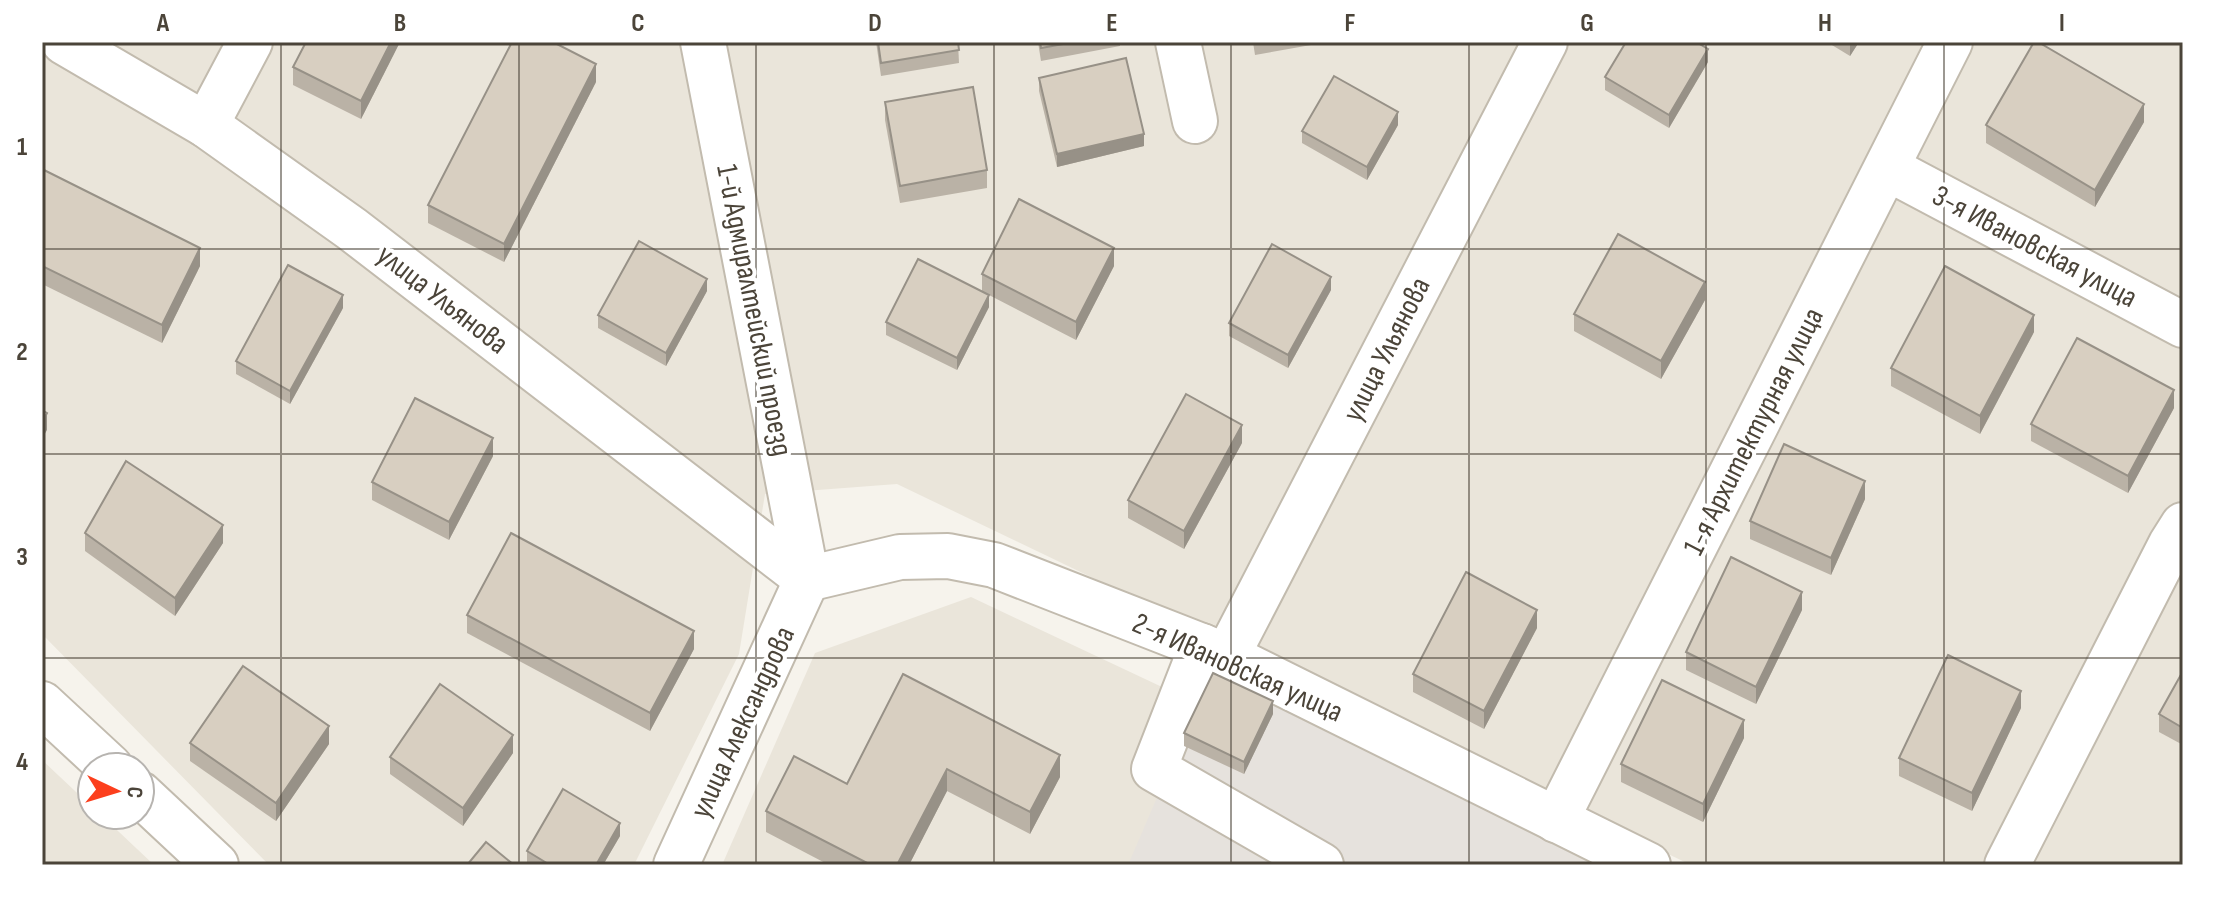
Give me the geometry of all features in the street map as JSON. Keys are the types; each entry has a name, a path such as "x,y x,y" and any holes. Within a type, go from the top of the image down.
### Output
{"street":[{"name":"улица Ульянова","path":"64,42 206,125 352,229 807,579"},
{"path":"206,125 250,42"},
{"name":"1-й Адмиралтейский проезд","path":"703,42 807,579"},
{"path":"1178,42 1195,121"},
{"name":"улица Ульянова","path":"1321,865 1154,769 1214,651 1545,42"},
{"name":"1-я Архитектурная улица","path":"1556,820 1950,42"},
{"name":"3-я Ивановская улица","path":"1887,168 2183,325"},
{"path":"2007,865 2183,525"},
{"name":"2-я Ивановская улица","path":"807,579 900,557 948,556 994,565 1214,651 1648,865"},
{"name":"улица Александрова","path":"676,865 807,579"},
{"path":"42,704 93,751"},
{"path":"156,809 216,865"}],"shaded area":[{"path":"42,42 2183,42 2183,865 1691,865 897,484 765,494 739,654 634,865 269,865 42,634"},
{"path":"971,597 1540,865 722,865 815,653"},
{"path":"1212,670 1609,865 1128,865"},
{"path":"42,760 76,792 76,831 118,831 154,865 42,865"}],"building":[{"path":"306,42 391,42 361,101 293,67"},
{"path":"512,42 553,42 596,64 504,244 428,205"},
{"path":"878,42 958,42 959,50 881,63"},
{"path":"1040,42 1074,42 1041,48"},
{"path":"1626,42 1696,42 1708,49 1669,115 1605,77"},
{"path":"2034,42 2144,104 2095,190 1986,125"},
{"path":"1126,58 1144,134 1057,154 1039,78"},
{"path":"1334,76 1398,112 1367,167 1302,131"},
{"path":"973,87 987,170 900,186 885,102"},
{"path":"42,169 200,248 162,325 42,266"},
{"path":"1019,199 1114,248 1076,322 982,274"},
{"path":"1618,234 1705,282 1661,361 1574,314"},
{"path":"639,241 707,279 666,353 598,315"},
{"path":"1272,244 1331,277 1288,355 1229,323"},
{"path":"918,259 989,295 957,358 886,322"},
{"path":"288,265 343,295 290,391 236,361"},
{"path":"1945,266 2034,315 1980,416 1891,368"},
{"path":"2077,338 2174,390 2128,476 2031,424"},
{"path":"1186,394 1242,425 1184,531 1128,500"},
{"path":"415,398 493,438 449,522 372,482"},
{"path":"1784,444 1865,481 1831,558 1750,521"},
{"path":"126,461 223,525 175,598 85,533"},
{"path":"511,533 694,631 650,713 467,615"},
{"path":"1731,557 1802,592 1756,687 1686,652"},
{"path":"1466,572 1537,610 1484,711 1413,674"},
{"path":"1948,655 2021,691 1972,793 1899,758"},
{"path":"243,666 329,726 276,803 190,743"},
{"path":"2183,671 2183,728 2159,714"},
{"path":"1213,673 1273,701 1244,762 1184,733"},
{"path":"903,674 1060,755 1030,812 947,769 897,865 871,865 766,811 794,756 847,784"},
{"path":"1662,680 1744,720 1703,804 1621,764"},
{"path":"440,684 513,735 463,808 390,757"},
{"path":"563,789 620,823 596,865 550,865 527,851"},
{"path":"486,842 514,865 467,865"}]}
